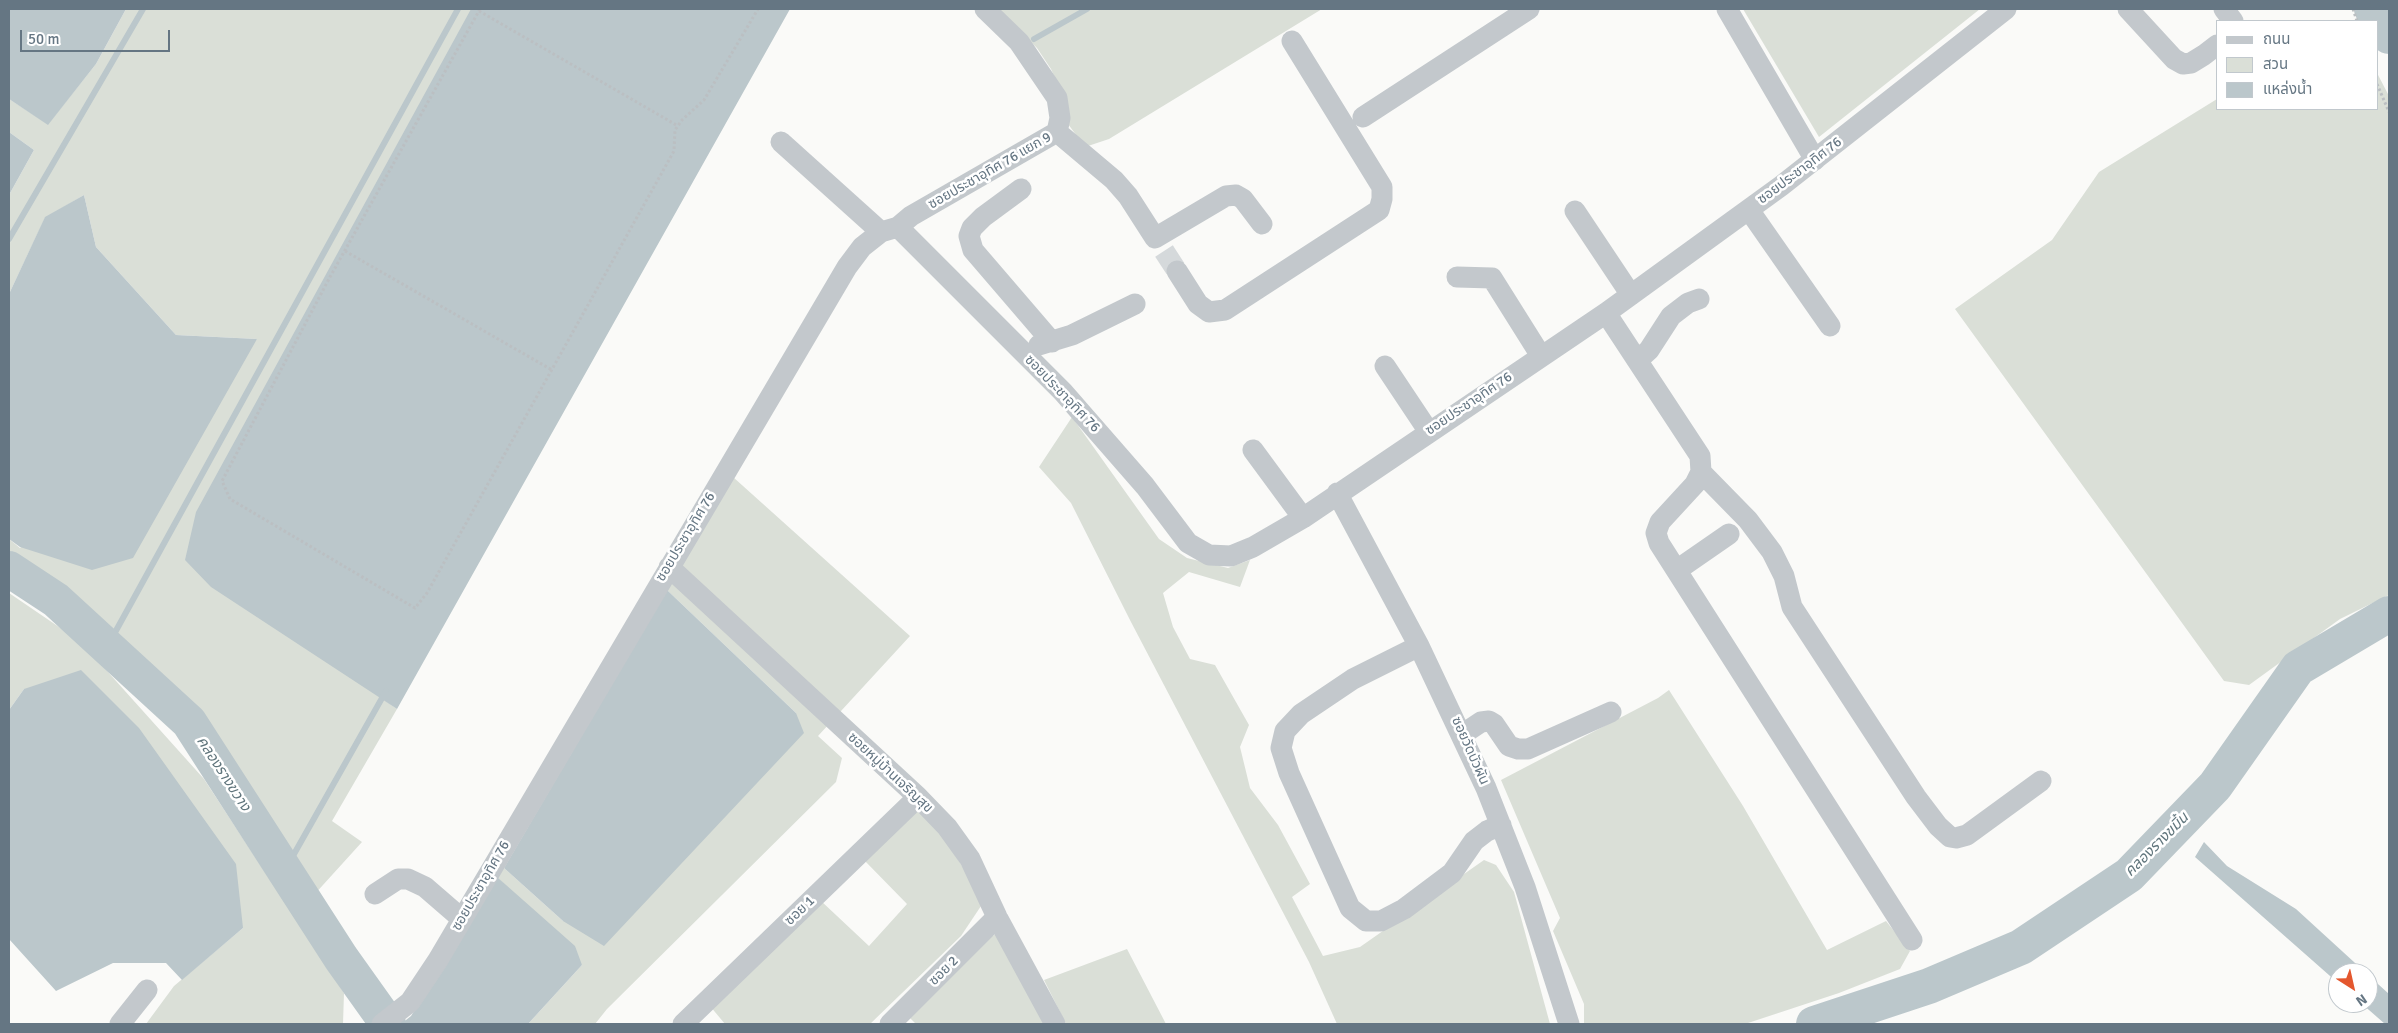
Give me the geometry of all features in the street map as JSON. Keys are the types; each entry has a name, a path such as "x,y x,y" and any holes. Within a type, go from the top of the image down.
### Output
{"street":[{"name":"ซอยประชาอุทิศ 76 แยก 9","path":"890,230 1057,132 1060,118 1057,98 1019,42 985,9"},
{"path":"1363,117 1528,9"},
{"path":"1727,9 1815,160"},
{"name":"ซอยประชาอุทิศ 76","path":"382,1024 410,1002 462,920 847,266 862,248 890,230 1019,350 1100,432 1145,486 1188,543 1209,555 1231,556 1253,547 1303,518 1337,493 1606,313 1815,160 2006,9"},
{"path":"2128,9 2174,59 2183,64 2191,63 2204,56 2216,46"},
{"path":"2224,9 2232,20"},
{"path":"1177,271 1198,304 1209,312 1225,310 1371,217 1379,210 1382,199 1382,187 1292,41"},
{"path":"1057,132 1114,180 1128,196 1160,244 1226,196 1236,195 1243,199 1262,224"},
{"path":"781,142 890,230"},
{"path":"1021,189 983,218 972,228 969,236 973,250 1052,342"},
{"path":"1749,210 1830,326"},
{"path":"1575,212 1631,295"},
{"path":"1457,277 1488,276 1492,278 1541,356"},
{"path":"1638,360 1649,350 1671,316 1688,303 1700,299"},
{"path":"1019,350 1072,335 1135,304"},
{"path":"1606,313 1700,456 1701,472 1695,484 1660,522 1656,532 1659,543 1912,940"},
{"path":"1385,366 1429,432"},
{"path":"1253,450 1303,518"},
{"path":"1701,472 1748,520 1772,552 1784,576 1792,607 1916,797 1938,826 1950,837 1956,838 1967,835 2042,781"},
{"name":"ซอยวัดบัวผัน","path":"1337,493 1419,646 1463,734 1526,887 1569,1024"},
{"path":"1677,570 1729,534"},
{"name":"ซอยหมู่บ้านเจริญสุข","path":"669,566 947,826 970,859 998,917 1055,1024"},
{"path":"1419,646 1353,679 1301,714 1286,731 1281,748 1289,773 1350,908 1366,922 1381,920 1404,909 1452,872 1474,841 1487,831 1501,825"},
{"path":"1463,734 1481,722 1488,721 1494,724 1509,746 1518,749 1528,749 1611,712"},
{"name":"ซอย 1","path":"682,1024 918,797"},
{"path":"375,894 398,879 408,879 425,887 462,920"},
{"name":"ซอย 2","path":"890,1024 998,917"},
{"path":"120,1024 147,990"}],"path":[{"path":"678,126 480,10 345,251 222,481 230,499 415,608 427,593 674,150 675,130 704,100 758,9"},
{"path":"2378,86 2389,112"},
{"path":"345,251 552,370"}],"green space":[{"path":"126,9 473,9 342,670 397,709 332,821 362,842 313,896 221,747 142,665 71,599 9,559 9,539 20,548 257,339 176,335 96,247 84,195 45,218 9,294 9,195 34,150 9,132 9,99 48,124 96,64"},
{"path":"997,9 1322,9 1109,139 1085,147 1068,124 1065,101 1051,69 1037,48"},
{"path":"1743,9 1980,9 1819,137"},
{"path":"2378,75 2389,96 2389,595 2340,619 2249,685 2224,681 1955,309 2052,240 2099,172 2216,100 2216,110 2378,110"},
{"path":"1072,417 1159,539 1187,558 1228,568 1250,560 1240,587 1189,572 1163,593 1173,627 1190,659 1215,665 1249,725 1240,747 1250,788 1278,825 1310,884 1292,897 1323,956 1360,947 1484,860 1496,865 1514,892 1550,1024 1337,1024 1309,962 1131,622 1071,503 1039,467"},
{"path":"733,477 910,636 818,736 842,758 836,782 607,1009 595,1024 528,1024 582,965 497,877 504,868 563,921 796,713 667,590"},
{"path":"9,593 81,642 204,779 344,993 343,1024 146,1024 174,986 243,928 24,689 9,710"},
{"path":"1669,690 1743,806 1827,950 1886,921 1910,951 1900,969 1839,993 1745,1024 1584,1024 1584,1004 1553,931 1560,918 1501,780 1658,698"},
{"path":"915,809 940,831 964,869 981,906 961,936 870,1024 725,1024 710,1006 820,900 869,946 907,904 864,860"},
{"path":"997,934 1045,1024 916,1024 909,1017 984,939"},
{"path":"1127,949 1166,1024 1066,1024 1044,980"}],"water":[{"path":"9,9 126,9 96,64 48,125 9,99"},
{"path":"471,9 790,9 397,709 211,587 185,560 196,512"},
{"path":"9,132 34,150 9,195"},
{"path":"84,195 96,247 176,335 257,339 133,558 92,570 20,547 9,539 9,294 45,217"},
{"path":"667,590 796,713 804,733 604,946 563,921 504,868"},
{"path":"81,670 139,728 236,864 243,928 182,980 166,963 113,963 56,991 9,939 9,710 24,689"},
{"path":"2204,842 2227,866 2296,909 2355,963 2328,963 2328,974 2195,857"},
{"path":"497,877 575,946 582,965 528,1024 401,1024 411,1016"},
{"path":"2378,984 2389,994 2389,1024 2385,1024 2372,1013 2378,1013"}],"waterway":[{"path":"9,239 143,9"},
{"path":"107,647 458,9"},
{"path":"1034,39 1087,9"},
{"path":"2372,9 2389,36"},
{"name":"คลองรางขวาง","path":"9,569 56,600 189,722 341,958 388,1024"},
{"name":"คลองรางขมิ้น","path":"1814,1024 1929,986 2021,947 2129,875 2215,786 2298,668 2389,614"},
{"path":"285,870 386,691"}],"tunnel":[{"path":"1164,251 1177,271"}]}
